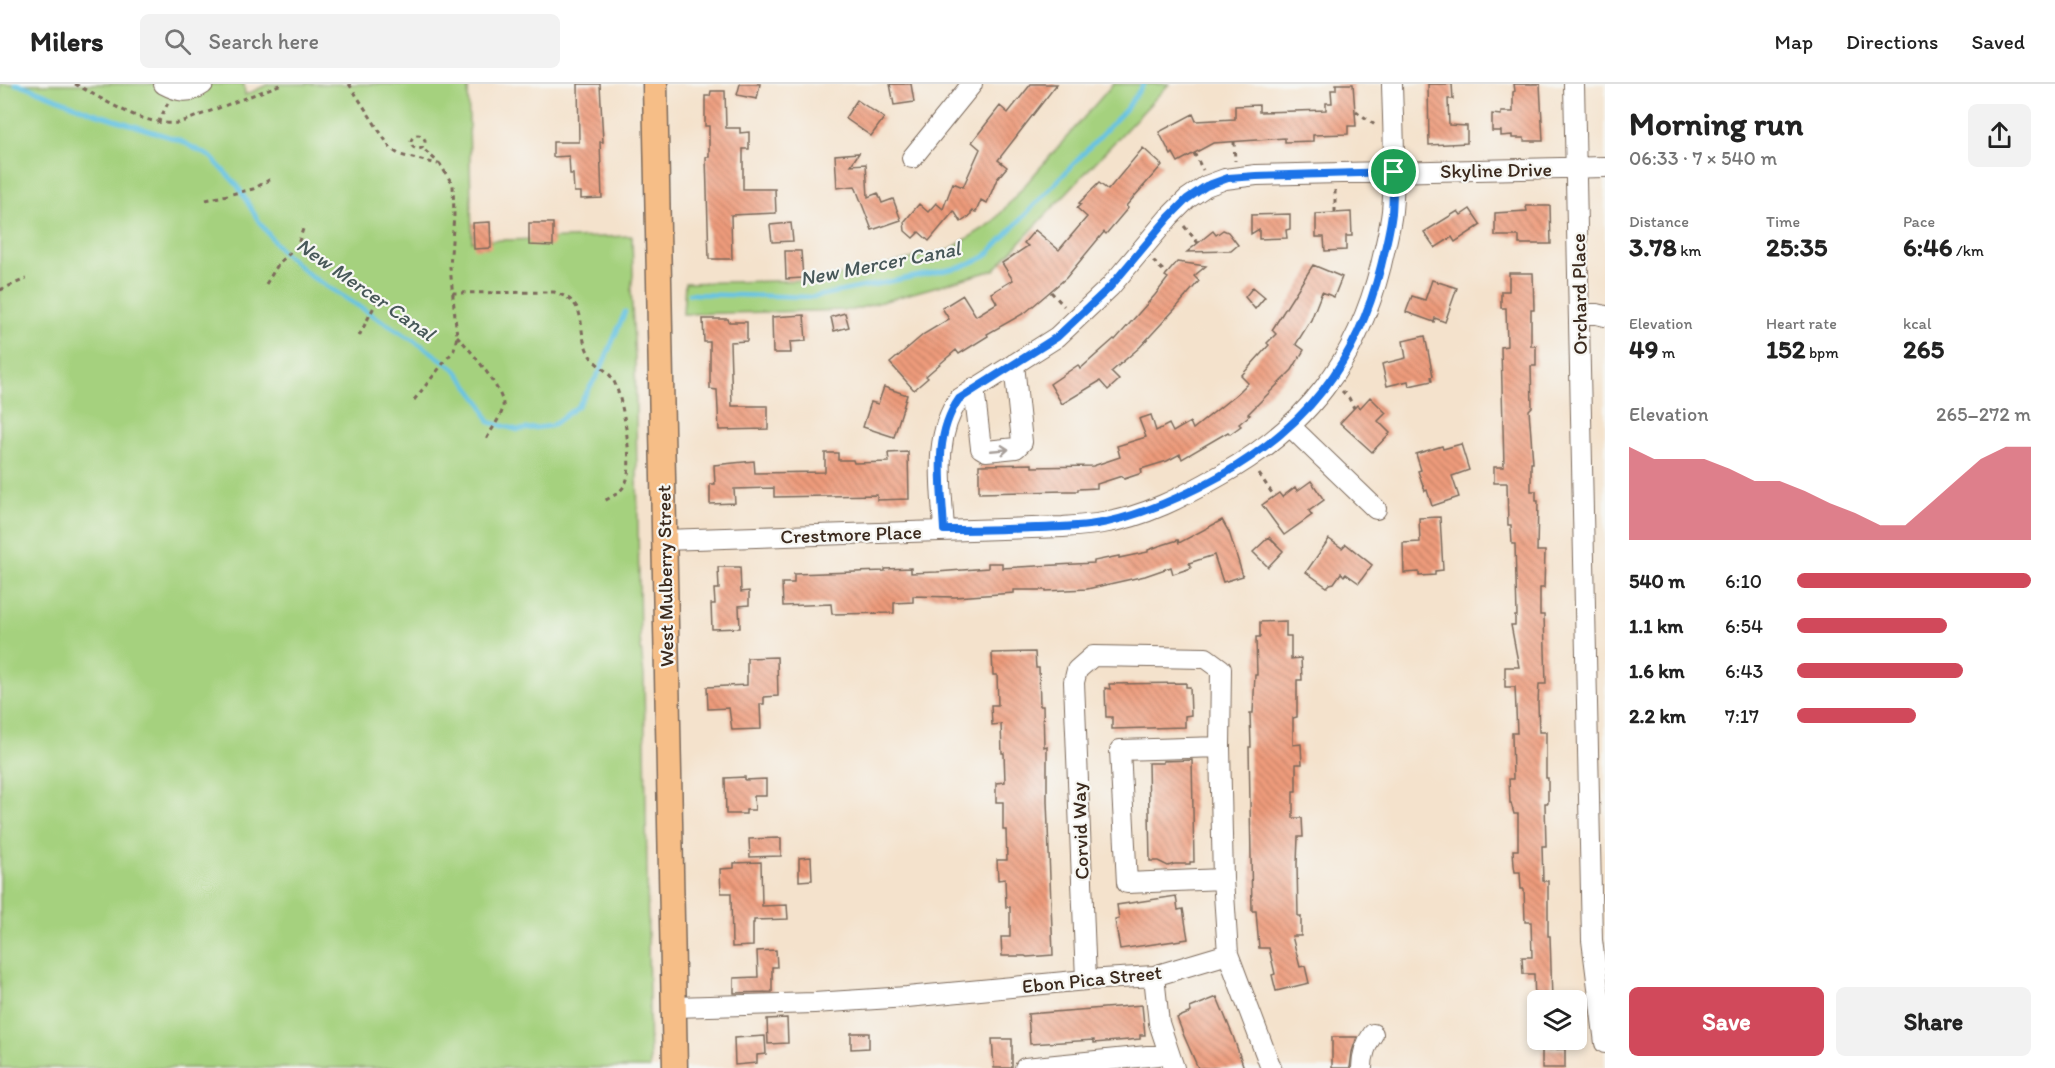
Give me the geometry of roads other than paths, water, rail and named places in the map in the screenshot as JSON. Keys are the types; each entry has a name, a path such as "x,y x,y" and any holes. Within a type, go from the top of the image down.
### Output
{"main road":[{"name":"West Mulberry Street","path":"655,84 675,1068"}],"street":[{"path":"164,84 175,90 186,92 195,90 203,84"},
{"path":"912,158 972,84"},
{"name":"Crestmore Place","path":"664,540 1078,526 1105,523 1146,512 1186,495 1261,451 1291,427 1331,382 1366,315 1376,286 1392,213 1394,172 1392,84"},
{"name":"Orchard Place","path":"1574,84 1576,168 1597,314 1592,940 1605,1043"},
{"name":"Skyline Drive","path":"944,530 941,462 943,432 950,413 959,399 1057,337 1110,287 1169,217 1187,199 1206,186 1228,178 1256,176 1605,167"},
{"path":"974,388 981,448 986,451 1016,448 1022,442 1014,364"},
{"path":"1291,427 1376,509"},
{"name":"Corvid Way","path":"1086,980 1074,682 1077,670 1093,656 1206,658 1221,669 1220,747"},
{"path":"1222,879 1127,883 1120,750 1220,747 1222,879 1228,954 1271,1068"},
{"name":"Ebon Pica Street","path":"674,1007 814,1003 1154,976 1228,954"},
{"path":"1025,1068 1171,1061 1159,1023 1154,976"},
{"path":"1362,1068 1366,1043 1373,1034"}],"waterway":[{"name":"New Mercer Canal","path":"15,84 91,112 179,140 211,157 237,185 258,220 281,251 312,277 427,349 456,370 481,403 489,422 518,430 551,426 578,406 600,371 625,312"},
{"name":"New Mercer Canal","path":"689,294 813,297 962,267 985,257 1126,109 1144,84"}]}
